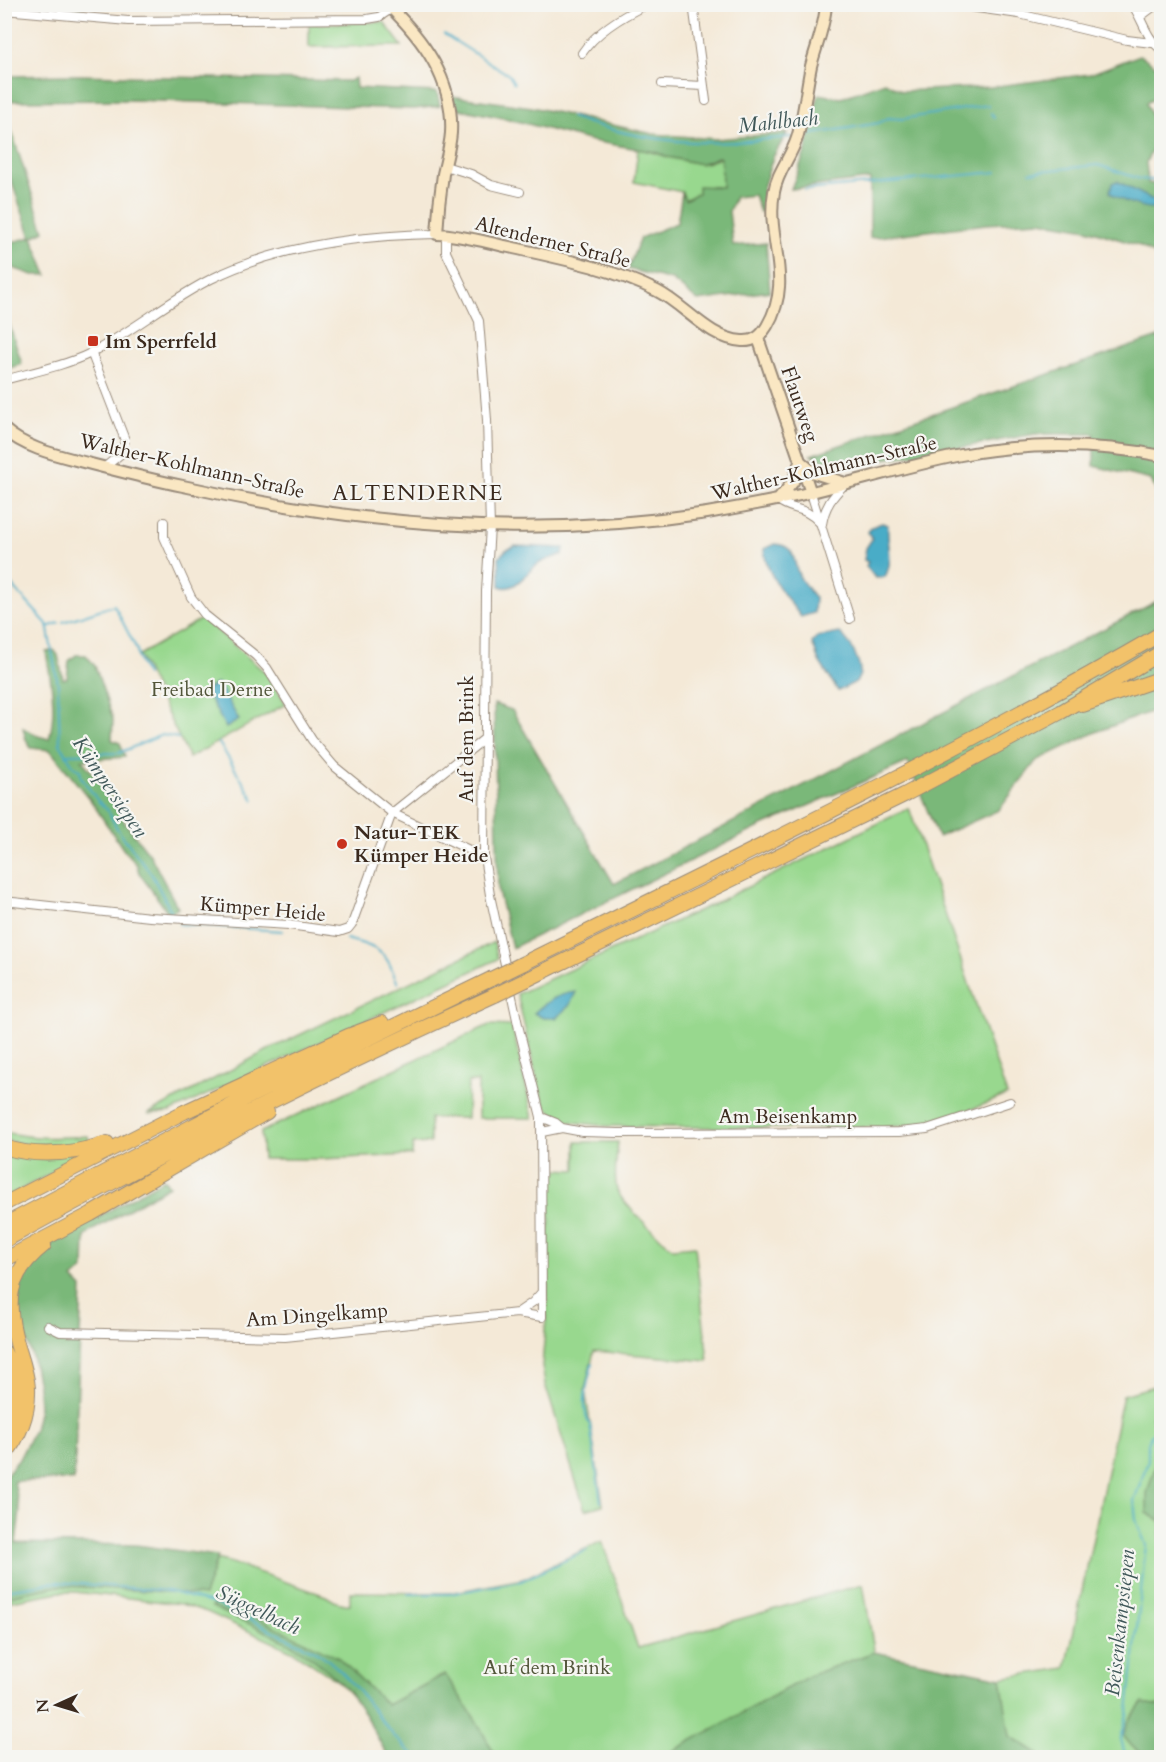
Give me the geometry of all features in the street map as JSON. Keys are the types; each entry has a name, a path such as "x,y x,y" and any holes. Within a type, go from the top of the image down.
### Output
{"highway":[{"path":"4,1225 163,1141 864,795 1041,702 1161,633"},
{"path":"4,1241 192,1141 305,1085 831,832 1061,712 1161,652"},
{"path":"1061,712 1161,678"},
{"path":"4,1204 157,1126 348,1036 378,1024 419,1014"},
{"path":"4,1260 242,1129 305,1085"},
{"path":"4,1147 41,1153 68,1152 105,1144 157,1126"},
{"path":"4,1456 22,1427 28,1399 25,1371 10,1319 9,1303 12,1288 18,1272 33,1254 45,1243 91,1214"},
{"path":"4,1352 15,1375 18,1392 10,1428 4,1438"}],"main road":[{"path":"758,338 768,324 780,289 773,228 773,199 780,172 796,140 812,61 825,17 826,4"},
{"name":"Auf dem Brink","path":"389,6 423,43 435,61 445,86 451,132 445,166 442,234"},
{"name":"Altenderner Straße","path":"442,234 551,256 626,278 658,292 724,337 744,342 758,338"},
{"name":"Flautweg","path":"758,338 811,493"},
{"name":"Walther-Kohlmann-Straße","path":"4,429 33,447 105,467 164,482 290,508 417,524 490,527 632,522 702,513 778,501 963,455 1011,449 1080,447 1134,451 1161,456"},
{"path":"778,501 793,482 800,461 814,473 846,483"}],"street":[{"path":"582,53 610,26 648,4"},
{"path":"693,4 706,101"},
{"path":"949,4 1019,14 1127,40 1152,42"},
{"path":"1132,4 1141,16 1152,42 1161,50"},
{"path":"1141,16 1157,4"},
{"path":"4,10 140,21 367,19 379,17 389,6"},
{"path":"662,84 704,86"},
{"path":"445,166 471,174 491,184 520,192"},
{"name":"Altenderner Straße","path":"4,380 68,362 91,352 190,290 244,265 275,255 327,244 395,236 442,234"},
{"name":"Auf dem Brink","path":"442,234 446,252 479,321 487,420 490,527 486,591 484,857 520,1036 541,1118 542,1317"},
{"path":"91,352 125,440 122,453 105,467"},
{"path":"822,526 824,511 828,503 846,483"},
{"name":"Flautweg","path":"811,493 850,619"},
{"path":"778,501 812,514 822,526"},
{"path":"165,522 164,537 190,597 205,615 267,668 312,740 334,766 392,813 484,857"},
{"path":"392,813 484,739"},
{"name":"Kümper Heide","path":"4,901 139,916 289,925 339,932 348,929 352,924 392,813"},
{"name":"Am Beisenkamp","path":"542,1132 562,1128 583,1132 619,1133 899,1132 927,1129 1010,1102"},
{"name":"Am Beisenkamp","path":"541,1118 556,1123 562,1128"},
{"path":"518,1313 533,1302 541,1292"},
{"name":"Am Dingelkamp","path":"48,1326 60,1332 285,1337 518,1313 542,1317"}],"green space":[{"path":"4,5 82,5 80,14"},
{"path":"384,22 402,46 309,47 309,24"},
{"path":"1140,55 1161,69 1161,95 1146,103 1160,136 1146,162 1148,183 1161,185 1161,259 1140,246 1087,229 1040,221 986,224 870,238 870,179 791,189 807,147 819,94 841,98 885,82 902,91 991,87 1090,74"},
{"path":"77,75 350,81 355,78 356,88 437,92 440,106 414,109 128,100 5,101 5,76"},
{"path":"450,96 532,107 653,134 716,139 787,133 773,157 763,188 764,211 760,212 754,195 735,197 729,211 733,246 766,243 770,291 698,301 672,280 628,269 640,238 677,223 682,193 685,200 698,193 698,186 722,187 721,158 718,157 701,164 667,157 655,152 592,141 513,120 455,108"},
{"path":"4,108 44,231 32,237 47,275 33,275 10,267 5,269 5,244 31,237 5,163"},
{"path":"638,149 696,163 706,163 722,158 722,188 698,193 685,200 682,192 634,182"},
{"path":"4,308 22,364 5,370 4,370"},
{"path":"1161,336 1161,502 1151,480 1094,466 1094,434 1035,434 936,452 836,465 811,455"},
{"path":"1161,599 1161,708 1096,732 1036,761 999,810 938,837 908,762 762,826 512,948 498,891 494,704 512,710 614,884"},
{"name":"Freibad Derne","path":"203,618 268,675 286,704 189,758 139,655"},
{"path":"54,650 58,655 63,679 67,678 69,661 76,655 86,655 95,666 113,719 112,740 120,743 125,757 82,760 115,802 125,823 150,855 178,908 169,914 91,801 50,750 31,748 26,740 23,728 49,739 53,706 46,652"},
{"path":"909,808 1007,1095 975,1108 922,1124 886,1127 606,1126 563,1121 546,1107 539,1089 517,994 711,905"},
{"path":"494,942 498,959 170,1112 148,1114 268,1050"},
{"path":"489,1025 512,1026 533,1118 478,1118 478,1082 468,1082 467,1118 430,1118 430,1143 413,1144 412,1155 263,1159 261,1132"},
{"path":"4,1132 46,1137 88,1136 90,1144 37,1146 5,1140"},
{"path":"576,1142 618,1142 615,1178 620,1196 673,1248 695,1246 708,1361 594,1351 585,1390 603,1505 585,1510 545,1384 542,1366 547,1308 551,1169 576,1170"},
{"path":"5,1150 89,1153 5,1198"},
{"path":"164,1179 169,1186 93,1230 85,1237 84,1269 73,1279 82,1288 74,1480 14,1481 20,1511 16,1543 136,1545 218,1556 204,1596 59,1586 5,1597 5,1476 19,1459 34,1430 39,1408 33,1360 18,1312 18,1293 23,1273 49,1245"},
{"name":"Auf dem Brink","path":"1161,1384 1161,1757 395,1757 364,1709 338,1681 294,1652 207,1612 181,1604 75,1592 59,1592 5,1602 5,1566 47,1545 106,1545 196,1554 232,1563 326,1596 336,1602 350,1605 350,1592 449,1593 523,1579 602,1541 638,1648 863,1584 877,1668 1000,1678 1066,1668 1123,1395"},
{"path":"1161,1407 1161,1521 1147,1513 1147,1493 1157,1461 1158,1441 1152,1416"},
{"path":"220,1600 339,1658 387,1705 445,1674 477,1722 496,1757 388,1757 360,1707 339,1681 295,1647 212,1607"},
{"path":"874,1652 1001,1678 1010,1736 1044,1757 662,1757 811,1675"},
{"path":"1142,1703 1161,1708 1161,1757 1139,1752 1123,1735 1128,1722"}],"water":[{"path":"1117,181 1161,204 1160,207 1158,209 1139,206 1114,196 1110,192 1112,183"},
{"path":"882,523 888,525 890,557 885,577 875,578 866,566 868,562 864,560 866,548 872,539 868,532 871,527"},
{"path":"775,544 783,545 791,552 801,579 815,598 814,613 801,617 772,576 764,549"},
{"path":"515,546 564,548 563,554 540,563 516,584 506,588 500,586 499,557 506,550"},
{"path":"840,633 854,652 860,673 856,682 838,691 819,661 812,643 817,637"},
{"path":"218,683 239,720 226,728 205,690"},
{"path":"576,992 569,1006 556,1018 543,1018 534,1013 553,999"}],"waterway":[{"name":"Mahlbach","path":"444,34 509,75 514,83"},
{"name":"Mahlbach","path":"801,136 879,123 888,118 902,119 988,105 988,107"},
{"name":"Mahlbach","path":"991,113 994,118"},
{"name":"Mahlbach","path":"571,117 632,134 695,142 737,142 793,137"},
{"name":"Mahlbach","path":"1030,172 1098,165 1140,179 1162,181"},
{"path":"805,190 997,172"},
{"name":"Kümpersiepen","path":"4,577 47,624 58,684 60,744 74,767 80,770 81,777 98,801 107,809 118,830 152,875 172,913"},
{"path":"63,622 114,605 137,650 146,675"},
{"path":"47,627 59,623"},
{"path":"68,754 119,753 162,735 178,738"},
{"path":"219,743 254,800"},
{"name":"Kümpersiepen","path":"179,924 283,931"},
{"name":"Kümpersiepen","path":"346,939 372,947 382,954 387,959 398,983"},
{"path":"592,1364 585,1394 585,1410 590,1424 601,1502"},
{"name":"Beisenkampsiepen","path":"1126,1758 1121,1739 1128,1711 1146,1545 1136,1520 1134,1501 1148,1461 1148,1444 1151,1435 1162,1428"},
{"path":"408,1594 449,1594 521,1581 587,1550"},
{"name":"Süggelbach","path":"4,1590 58,1582 168,1591 219,1605 319,1653 347,1678 392,1733 418,1758"}],"place":[{"name":"Im Sperrfeld","path":"93,341"},
{"name":"Natur-TEK Kümper Heide","path":"342,844"}],"district":[{"name":"ALTENDERNE","path":"418,493"}]}
